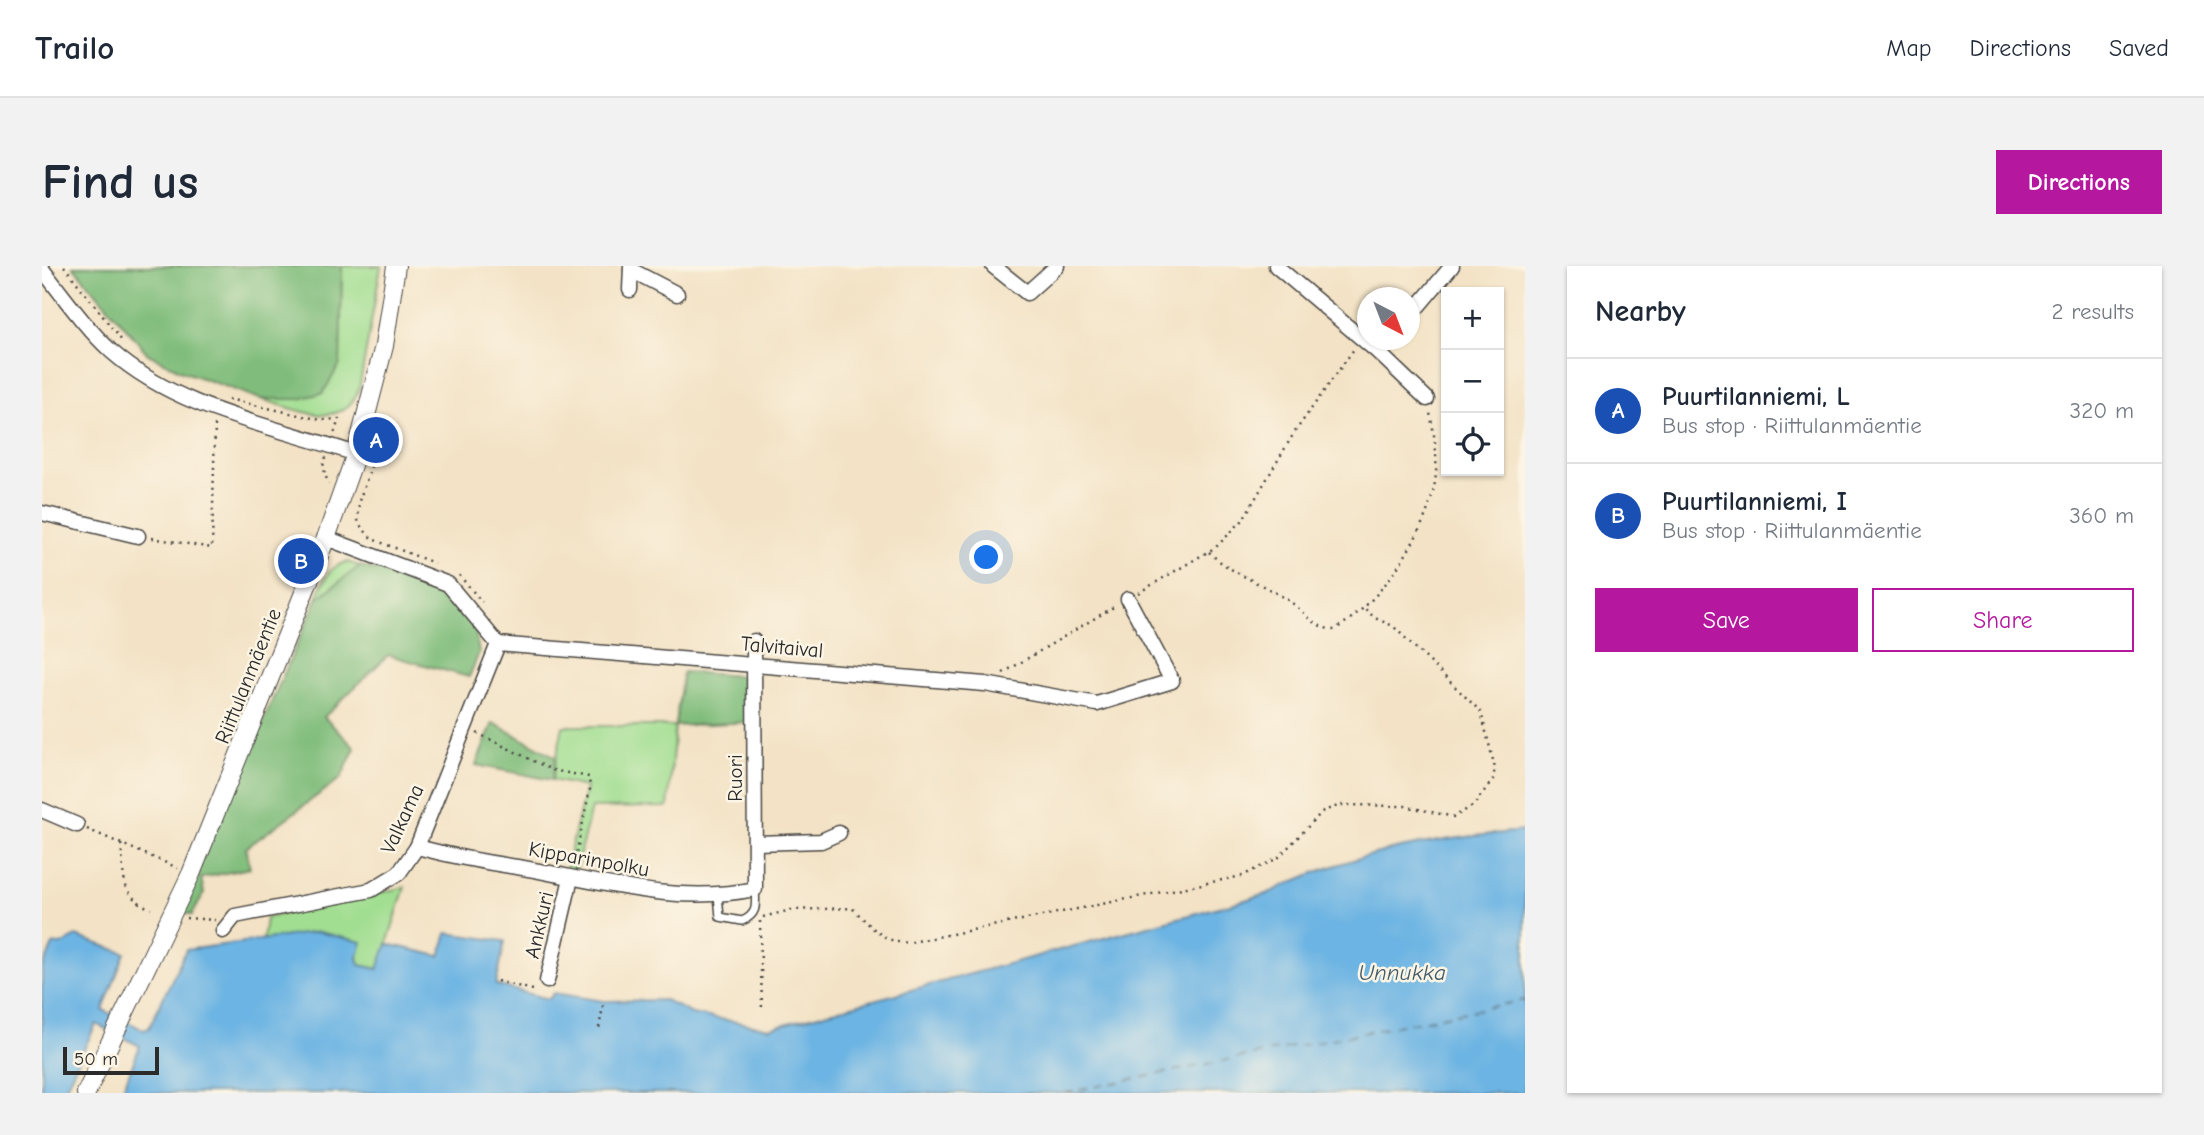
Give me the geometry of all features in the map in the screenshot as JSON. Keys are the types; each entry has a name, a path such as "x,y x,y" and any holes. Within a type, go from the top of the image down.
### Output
{"street":[{"name":"Riittulanmäentie","path":"86,1093 191,874 326,538 351,498 356,454 384,346 396,266"},
{"path":"993,266 1027,293 1057,266"},
{"path":"1276,266 1357,334"},
{"path":"1420,304 1452,266"},
{"path":"630,290 631,268 677,294"},
{"path":"42,269 110,350 164,387 219,403 356,454"},
{"path":"1376,350 1427,399"},
{"path":"1379,353 1382,350"},
{"path":"42,513 138,536"},
{"path":"326,538 448,584 462,597 498,644"},
{"name":"Talvitaival","path":"498,644 985,684 1097,704 1172,681 1128,598"},
{"name":"Ruori","path":"754,641 755,890"},
{"name":"Valkama","path":"235,916 371,890 399,873 417,847 498,644"},
{"path":"42,810 77,825"},
{"path":"755,843 821,841 839,833"},
{"name":"Kipparinpolku","path":"417,847 471,862 653,893 718,895 755,890"},
{"name":"Ankkuri","path":"547,987 571,878"},
{"path":"223,931 235,916"}],"lane":[{"path":"718,895 720,917 742,921 753,914 757,907 755,890"}],"path":[{"path":"64,266 129,348"},
{"path":"985,684 1209,552 1242,521 1301,422 1357,345"},
{"path":"1209,552 1221,564 1279,594 1323,628 1333,630 1342,625 1364,608 1387,582 1429,508 1434,486 1437,446 1427,399"},
{"path":"138,536 212,548 213,435 219,403 321,420 339,419 323,466 330,491 351,498"},
{"path":"376,440 379,444 351,498 358,523 363,532 372,539 442,566"},
{"path":"454,571 468,583 483,604"},
{"path":"762,1010 760,918 791,910 852,908 887,940 900,944 1242,876 1278,858 1323,811 1340,805 1405,806 1454,817 1464,814 1493,779 1495,768 1481,712 1393,626 1375,618 1364,608"},
{"path":"466,726 552,770 589,777 590,789 571,878"},
{"path":"77,825 191,874"},
{"path":"121,844 128,894 134,901 151,909"},
{"path":"181,918 217,920 235,916"},
{"path":"496,981 547,987"},
{"path":"599,1028 604,1001"}],"green space":[{"path":"73,266 342,266 340,364 323,393 299,399 260,399 182,371 148,354"},
{"path":"342,266 381,266 359,390 351,403 341,411 316,414 260,399 299,399 340,364"},
{"path":"347,562 360,566 317,599 330,571"},
{"path":"360,566 430,583 449,594 475,629 479,653 469,677 388,655 324,717 355,748 341,778 246,848 250,868 201,878 204,893 192,915 179,911 317,599"},
{"path":"683,672 740,676 747,685 750,722 675,726"},
{"path":"493,723 556,757 552,780 476,765"},
{"path":"563,726 675,726 668,807 591,808 576,869 566,868 586,787 552,780"},
{"path":"405,887 379,969 360,965 357,957 361,942 318,932 263,940 266,918"}],"water":[{"name":"Unnukka","path":"1525,831 1525,1093 121,1093 140,1046 96,1024 63,1093 42,1093 42,969 53,945 65,943 76,936 125,953 103,1010 144,1030 149,1028 186,950 318,932 362,942 358,957 360,965 378,969 387,944 440,956 447,933 505,941 496,985 549,999 554,993 604,1001 665,1000 692,1014 770,1028 1267,894 1328,868 1360,858 1426,843"}],"ferry route":[{"path":"1064,1093 1525,1000"}],"place":[{"name":"Puurtilanniemi, L","path":"376,440"},
{"name":"Puurtilanniemi, I","path":"301,561"}]}
